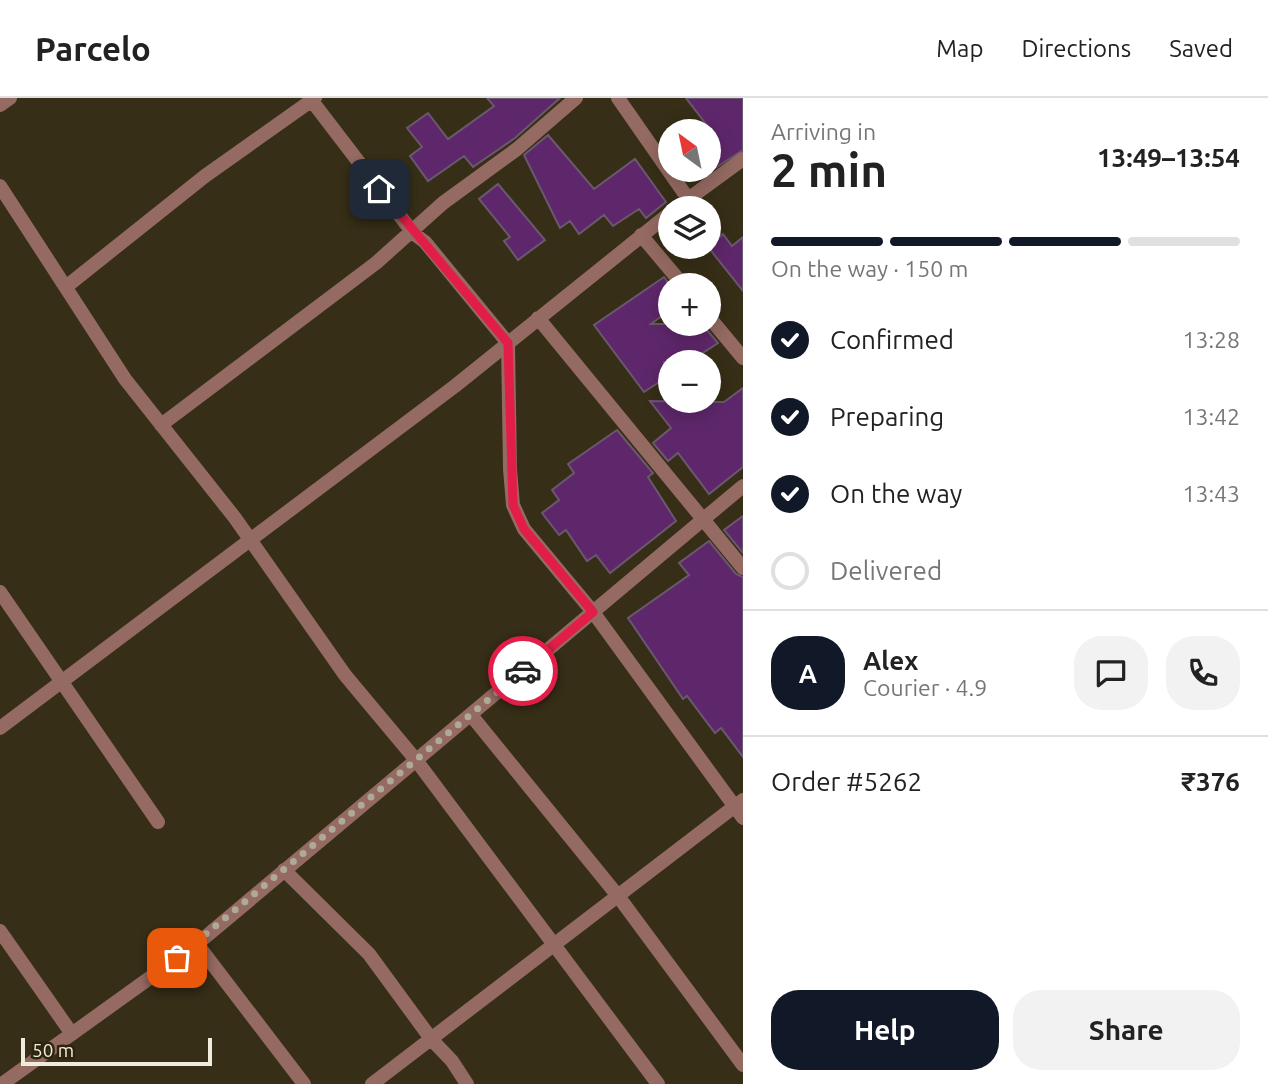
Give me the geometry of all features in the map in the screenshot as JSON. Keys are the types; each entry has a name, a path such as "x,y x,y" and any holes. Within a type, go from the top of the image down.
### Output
{"street":[{"path":"0,105 9,98"},
{"path":"161,425 413,233 443,203 517,149 576,98"},
{"path":"618,98 677,196"},
{"path":"67,286 205,176 314,99 413,233 425,242 508,343 513,505 524,529 593,612 740,808 618,896 373,1084"},
{"path":"693,196 743,159"},
{"path":"0,186 125,379 250,542 345,675 416,760 658,1084"},
{"path":"0,728 59,681 250,542 508,343 658,222"},
{"path":"641,235 673,273"},
{"path":"538,318 743,568"},
{"path":"721,331 743,358"},
{"path":"2,1084 197,943 743,486"},
{"path":"0,592 158,822"},
{"path":"471,715 618,896 743,1065"},
{"path":"284,870 369,954 432,1040 452,1060 467,1084"},
{"path":"0,931 72,1034"},
{"path":"197,943 304,1084"}],"building":[{"path":"487,98 560,98 515,138 473,167 464,156 428,181 410,156 422,147 407,128 428,113 448,139 494,106"},
{"path":"686,98 743,98 743,150 721,164 721,119 702,119"},
{"path":"548,135 594,189 635,159 662,196 658,196 658,208 646,218 639,209 613,226 604,215 579,234 570,221 560,228 524,155"},
{"path":"498,184 545,240 518,260 504,241 510,237 479,199"},
{"path":"723,234 732,246 743,237 743,291 718,259 721,259"},
{"path":"658,281 658,319 651,324 658,324 658,336 712,336 718,343 707,350 658,350 658,383 644,392 594,325"},
{"path":"743,388 743,467 709,494 678,453 668,461 653,443 671,428 659,413 721,413 721,402"},
{"path":"650,401 658,401 658,411"},
{"path":"617,430 653,473 648,477 676,521 610,573 596,555 587,561 566,530 559,535 542,513 559,500 552,490 574,473 568,464"},
{"path":"743,516 743,553 724,530"},
{"path":"709,541 736,574 743,577 743,757 721,728 715,733 687,696 683,699 628,618 689,575 679,563"}],"way so far":[{"path":"177,958 523,671"}],"route":[{"path":"379,189 413,233 425,242 508,343 513,505 524,529 593,612 523,671"}]}
